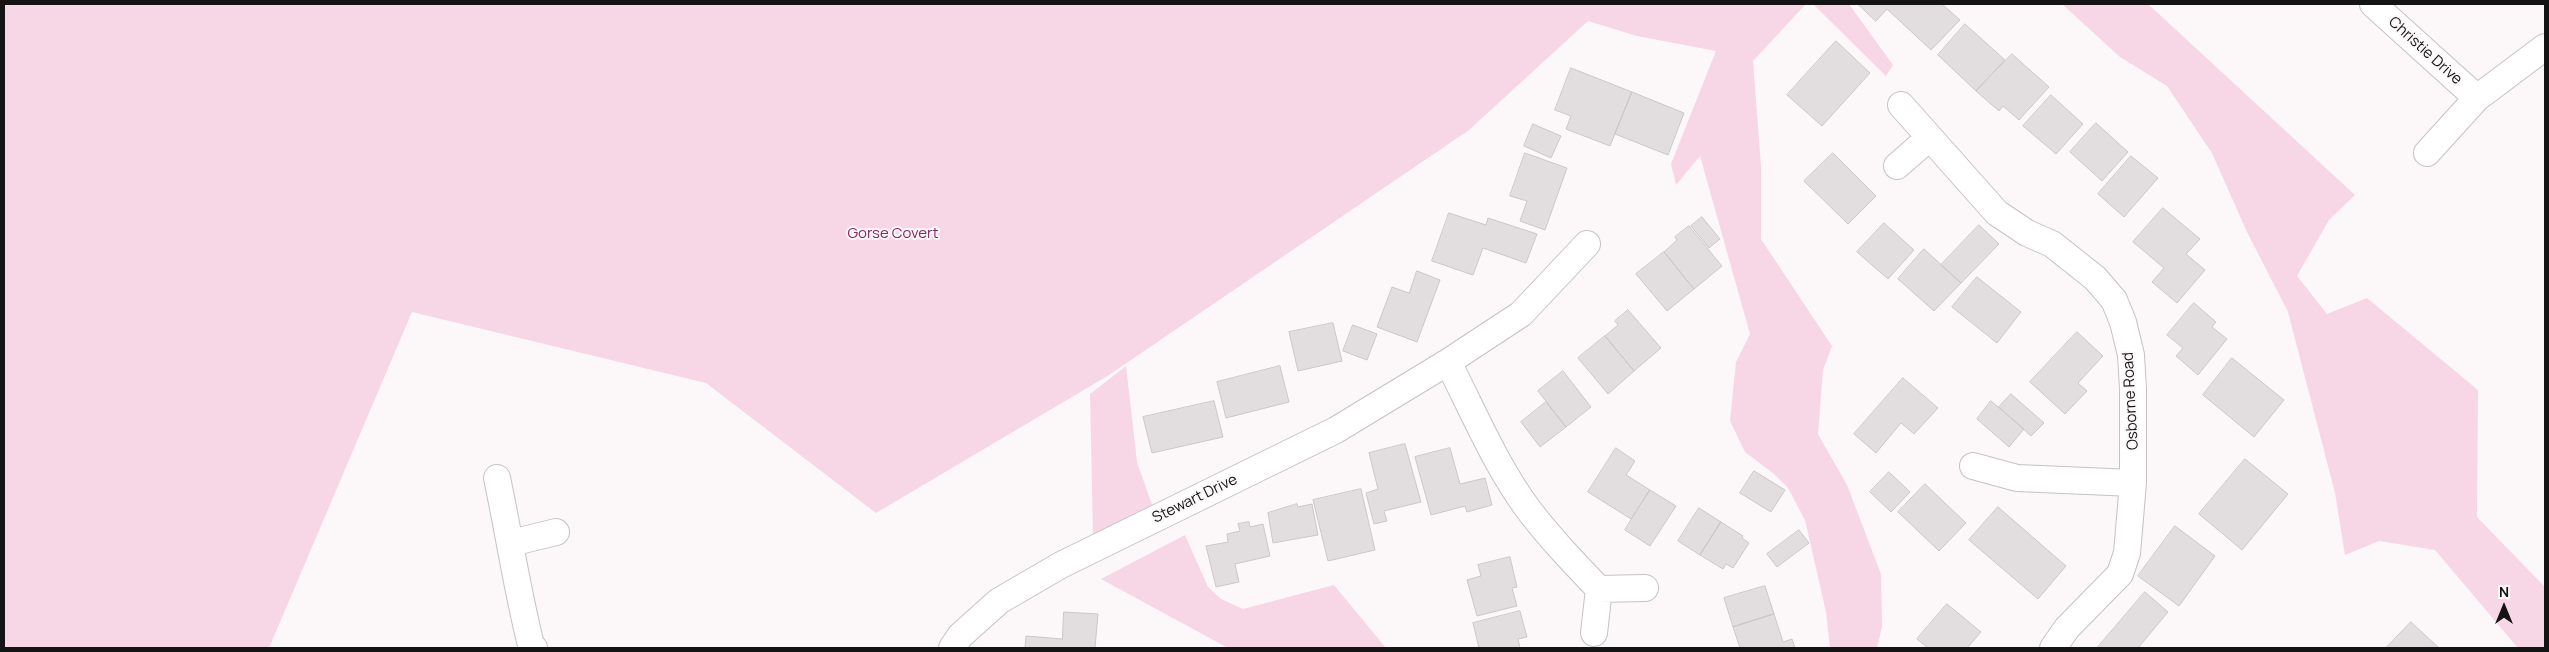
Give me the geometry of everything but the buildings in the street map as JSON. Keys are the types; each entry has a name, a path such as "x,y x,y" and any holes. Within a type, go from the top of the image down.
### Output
{"street":[{"name":"Christie Drive","path":"2373,4 2477,98"},
{"path":"2427,153 2477,98 2545,47"},
{"name":"Osborne Road","path":"1901,105 1996,212 2027,233 2052,244 2096,278 2114,300 2123,322 2131,355 2134,389 2134,482 2127,553 2120,574 2067,628 2053,648"},
{"path":"1896,166 1929,138"},
{"name":"Stewart Drive","path":"952,648 960,636 999,600 1061,565 1336,430 1448,362 1521,314 1587,244"},
{"path":"1448,362 1494,455 1527,508 1558,546 1599,589 1645,588"},
{"path":"1973,466 2016,478 2134,482"},
{"path":"497,478 511,543 517,590 531,645 534,648"},
{"path":"511,543 556,532"},
{"path":"1594,633 1599,589"}],"green space":[{"name":"Gorse Covert","path":"4,4 1806,4 1753,61 1761,166 1761,239 1832,346 1823,370 1818,434 1847,485 1881,574 1882,627 1877,648 1830,648 1826,612 1805,520 1788,488 1774,474 1745,452 1730,421 1736,362 1750,334 1700,156 1676,185 1671,164 1716,51 1637,36 1588,21 1469,130 1109,375 876,513 706,383 412,312 269,648 4,648"},
{"path":"1813,4 1849,4 1893,65 1886,76"},
{"path":"2062,4 2148,4 2355,195 2329,220 2297,276 2327,314 2367,298 2478,390 2477,517 2545,587 2545,648 2518,648 2435,550 2379,541 2345,555 2335,493 2288,312 2247,232 2212,153 2167,86 2120,57"},
{"path":"1126,366 1137,462 1152,505 1093,535 1090,394"},
{"path":"1185,535 1208,587 1221,599 1243,609 1334,585 1386,648 1228,648 1101,579"}]}
